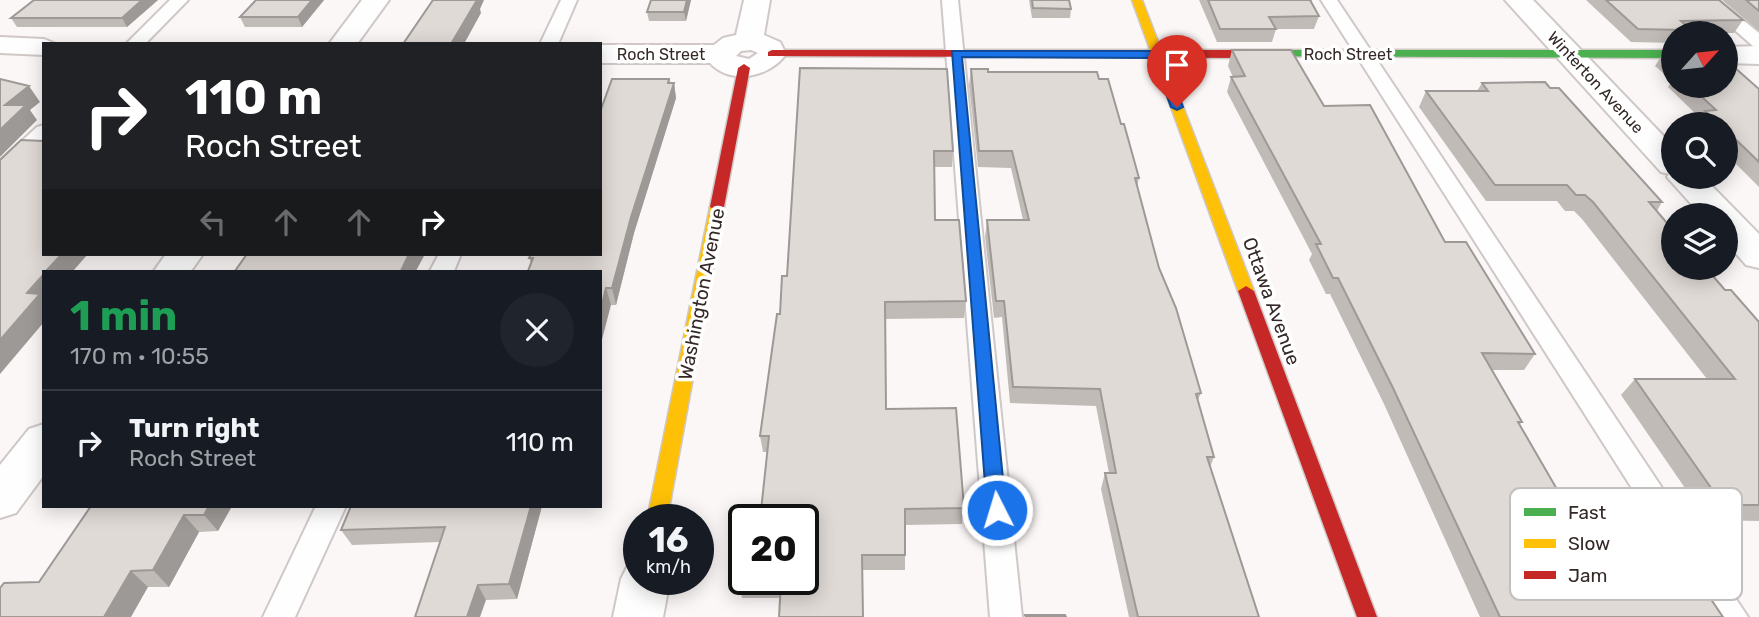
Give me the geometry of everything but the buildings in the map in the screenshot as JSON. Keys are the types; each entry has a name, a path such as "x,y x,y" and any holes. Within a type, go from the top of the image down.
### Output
{"street":[{"path":"344,42 376,0"},
{"name":"Washington Avenue","path":"660,504 757,0"},
{"name":"Ottawa Avenue","path":"1137,0 1367,617"},
{"name":"Winterton Avenue","path":"1518,0 1661,152"},
{"path":"0,45 42,47"},
{"name":"Roch Street","path":"602,54 1661,54"},
{"path":"1738,55 1759,55"},
{"path":"1695,189 1709,203"},
{"path":"1738,234 1759,256"},
{"path":"173,270 183,256"},
{"path":"0,499 42,444"},
{"path":"639,617 643,595"}],"lane":[{"path":"137,42 180,0"},
{"path":"550,42 569,0"},
{"path":"950,0 1006,617"},
{"path":"1328,0 1648,488"},
{"path":"1708,0 1759,42"},
{"path":"0,173 42,133"},
{"path":"279,617 330,508"},
{"path":"1721,600 1732,617"}],"traffic: fast":[{"path":"1242,54 1661,54"}],"traffic: slow":[{"path":"1137,0 1246,291"},
{"path":"660,504 717,207"}],"traffic: jam":[{"path":"772,54 1242,54"},
{"path":"717,207 744,68"},
{"path":"1246,291 1367,617"}],"route":[{"path":"997,510 956,53 1157,54 1177,107"}]}
